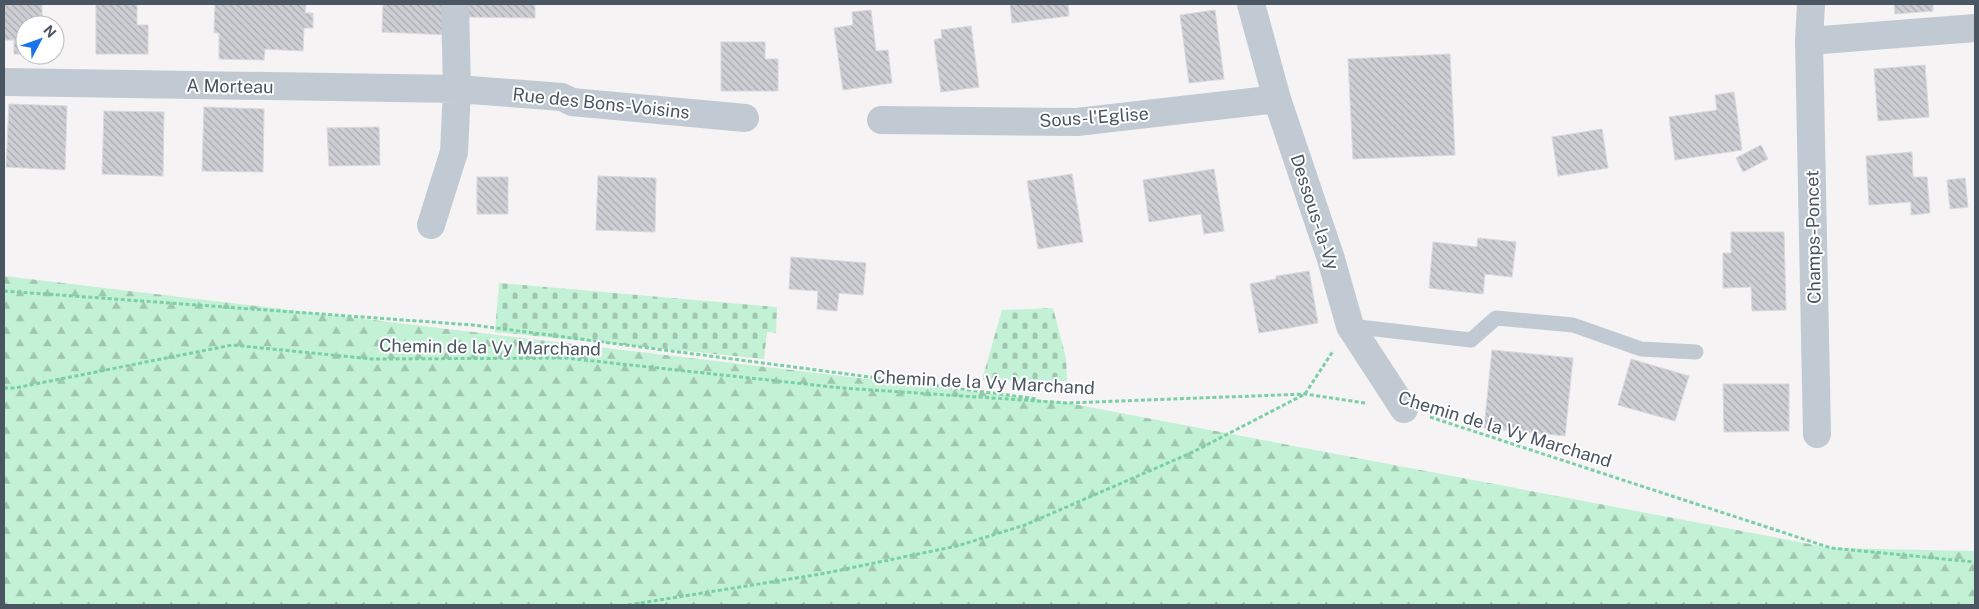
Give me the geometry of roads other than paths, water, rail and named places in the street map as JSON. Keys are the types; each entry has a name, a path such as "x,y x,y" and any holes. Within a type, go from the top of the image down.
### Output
{"street":[{"path":"431,225 454,152 457,89 455,4"},
{"name":"Dessous-la-Vy","path":"1251,4 1277,99 1331,259 1350,326 1404,409"},
{"name":"Champs-Poncet","path":"1811,4 1809,41 1817,434"},
{"path":"1809,41 1975,28"},
{"name":"A Morteau","path":"4,82 457,89"},
{"name":"Rue des Bons-Voisins","path":"457,89 562,98 572,102 744,118"},
{"name":"Sous-l'Eglise","path":"881,120 1077,122 1277,99"}],"lane":[{"path":"1350,326 1472,340 1496,318 1573,325 1641,348 1696,352"}]}
